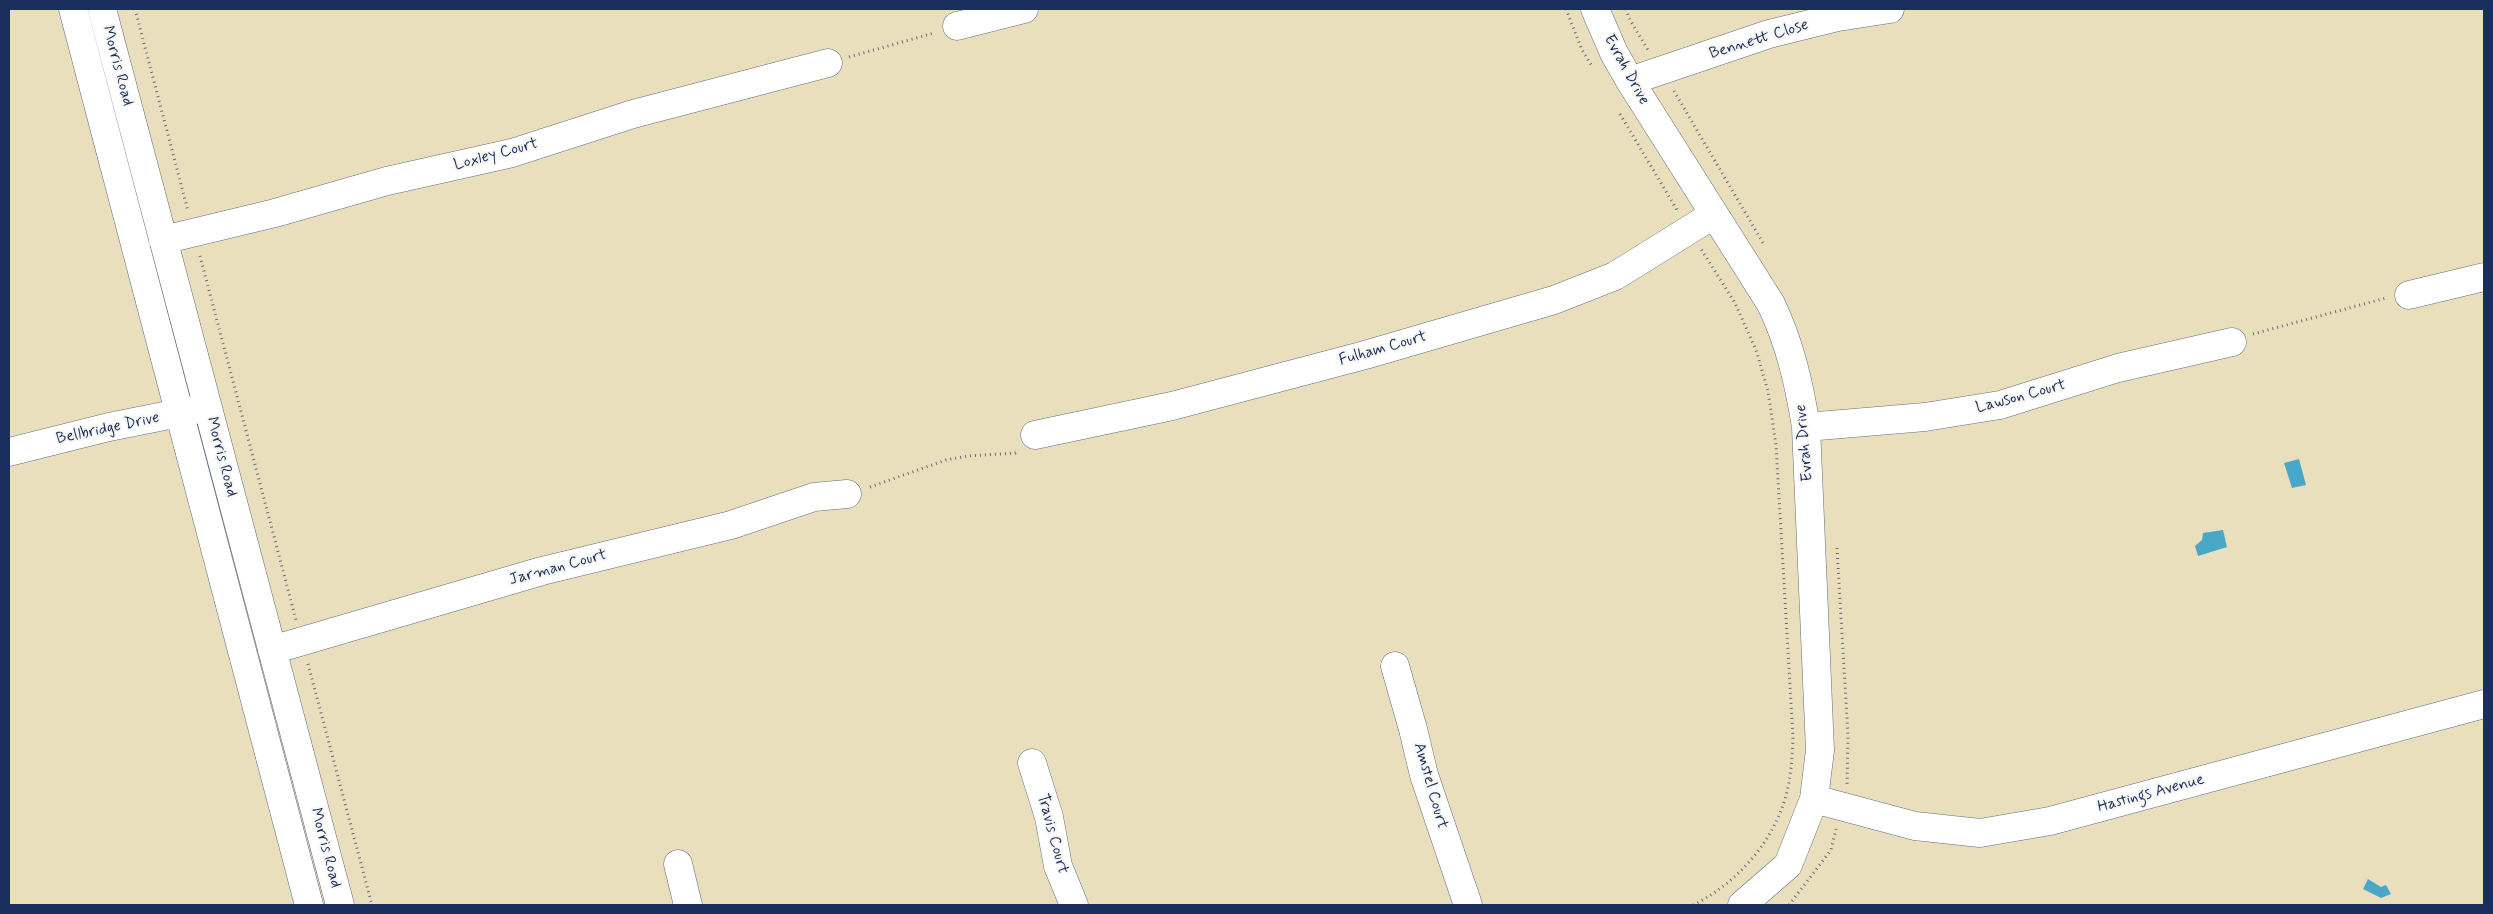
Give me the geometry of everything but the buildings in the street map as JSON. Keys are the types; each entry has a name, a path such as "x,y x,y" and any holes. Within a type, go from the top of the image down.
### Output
{"street":[{"name":"Morris Road","path":"72,9 181,414 309,905"},
{"name":"Morris Road","path":"102,9 340,905"},
{"path":"956,26 1024,9"},
{"name":"Evrah Drive","path":"1595,9 1614,53 1630,80 1713,215 1771,304 1780,324 1799,381 1806,427 1820,750 1814,799 1788,865 1742,905"},
{"name":"Bennett Close","path":"1630,80 1769,34 1838,18 1890,9"},
{"name":"Loxley Court","path":"163,240 275,213 387,181 512,153 633,114 828,63"},
{"name":"Fulham Court","path":"1034,436 1172,406 1365,355 1554,300 1615,276 1713,215"},
{"path":"2409,295 2484,276"},
{"path":"149,295 176,288"},
{"name":"Lawson Court","path":"1806,427 1925,417 2000,405 2118,368 2232,342"},
{"name":"Bellbridge Drive","path":"9,452 110,427 181,414 208,406"},
{"name":"Jarman Court","path":"272,650 302,643 542,571 731,525 814,497 847,494"},
{"name":"Amstel Court","path":"1395,666 1414,729 1424,776 1468,905"},
{"name":"Hastings Avenue","path":"1814,799 1915,826 1980,833 2050,821 2484,704"},
{"name":"Travis Court","path":"1032,763 1049,817 1058,866 1074,905"},
{"path":"678,864 688,905"}],"path":[{"path":"135,9 372,905"},
{"path":"1566,9 1582,50 1596,74"},
{"path":"828,63 956,26"},
{"path":"1615,106 1735,303 1756,350 1768,391 1776,445 1793,737 1791,771 1784,802 1774,826 1753,858 1738,874 1712,896 1693,905"},
{"path":"2232,342 2251,334 2367,304 2379,299 2409,295"},
{"path":"847,494 946,460 968,456 1016,453 1034,436"},
{"path":"1847,784 1855,787"}],"water":[{"path":"2299,459 2306,485 2292,488 2284,463"},
{"path":"2223,530 2227,547 2198,556 2195,546 2202,540 2203,533"},
{"path":"2368,879 2381,887 2386,885 2391,894 2381,898 2363,889"}]}
